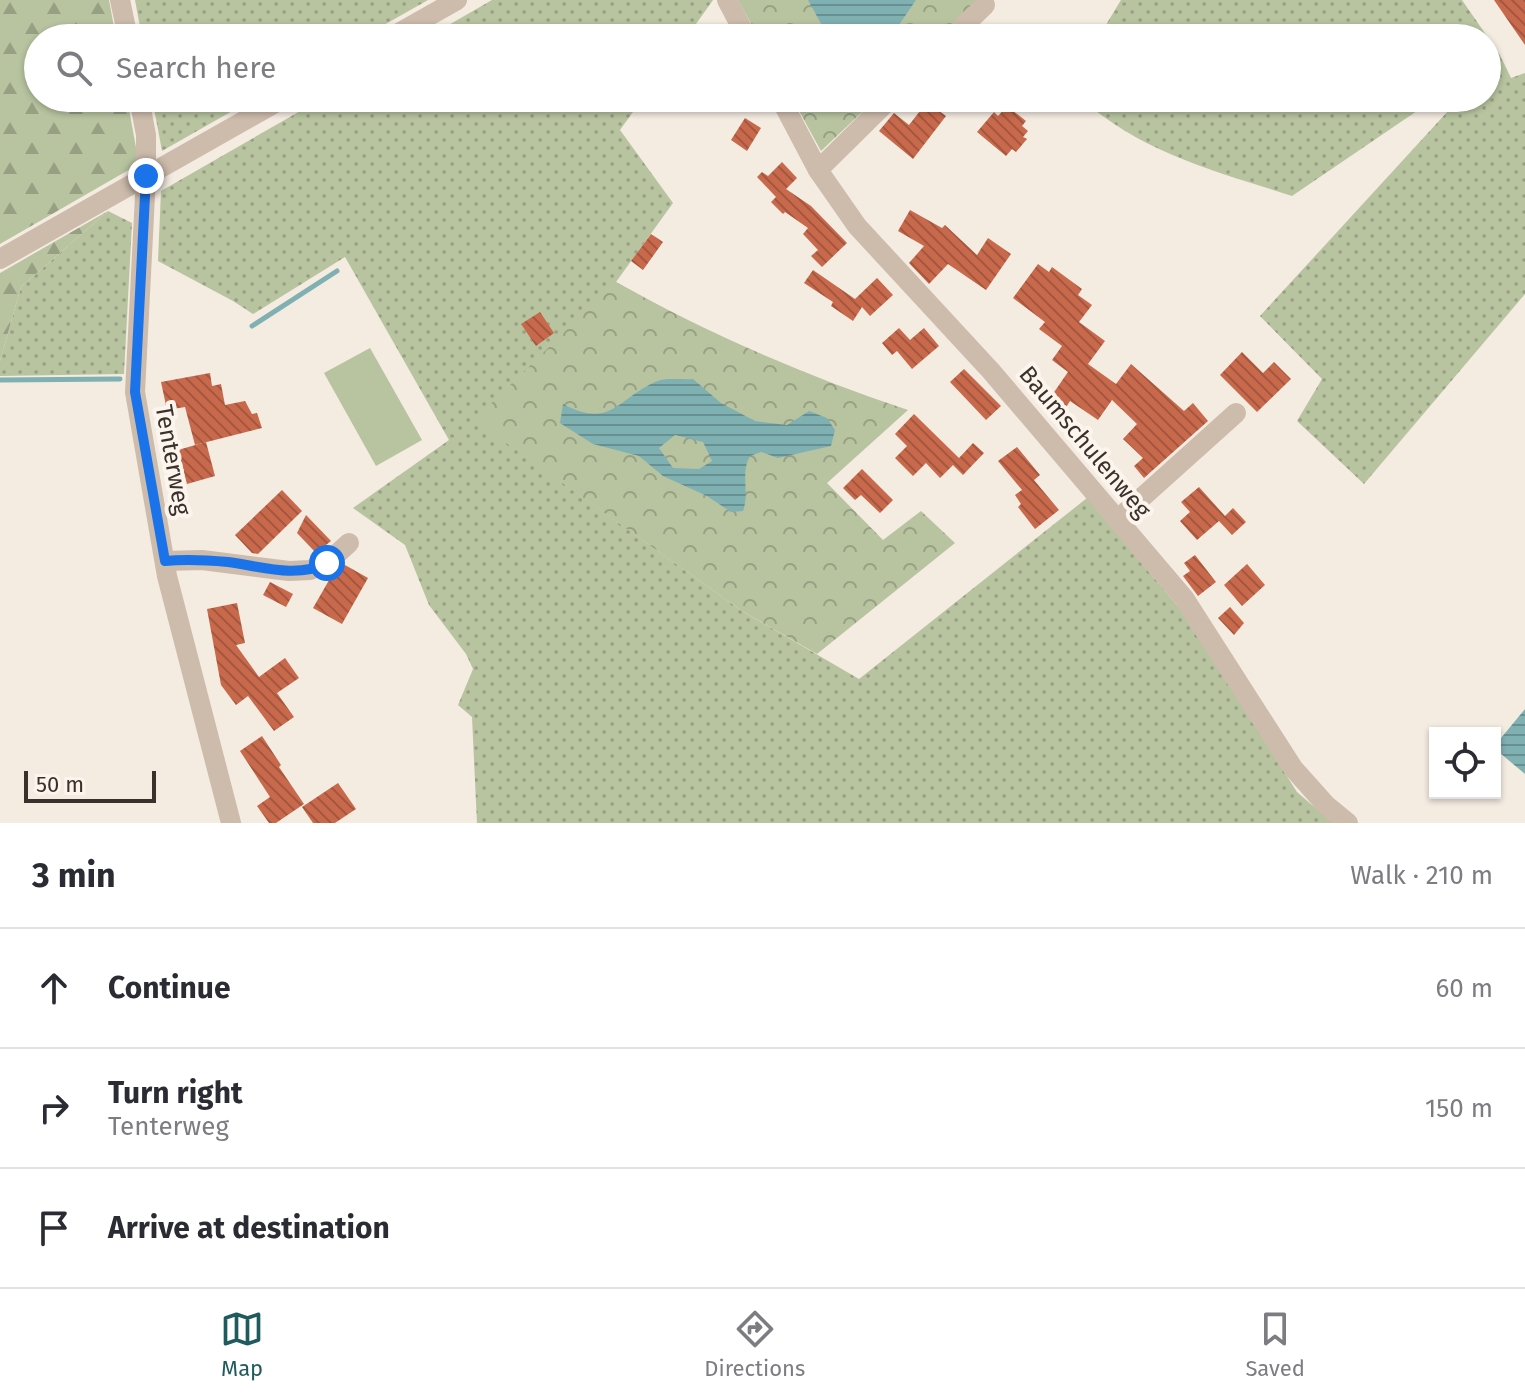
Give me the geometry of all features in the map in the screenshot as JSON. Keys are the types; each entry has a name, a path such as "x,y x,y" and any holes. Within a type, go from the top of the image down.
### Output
{"street":[{"path":"120,0 125,24"},
{"path":"415,24 457,0"},
{"path":"727,0 740,24"},
{"path":"965,24 985,5"},
{"name":"Tenterweg","path":"142,112 146,135 146,176 135,392 165,561 231,823"},
{"path":"0,259 259,112"},
{"name":"Baumschulenweg","path":"787,112 818,170 857,226 991,371 1184,598 1293,768 1326,805 1348,823"},
{"path":"818,170 877,112"},
{"path":"1117,520 1236,413"},
{"path":"165,561 202,560 289,571 310,570 327,563 349,543"}],"green space":[{"path":"0,0 109,0 113,24 24,24 24,112 130,112 139,164 0,244"},
{"path":"135,0 428,0 386,24 139,24"},
{"path":"492,0 713,0 696,24 450,24"},
{"path":"738,0 978,0 953,24 751,24"},
{"path":"1121,0 1462,0 1479,24 1106,24"},
{"path":"1501,57 1511,78 1525,73 1525,294 1364,484 1297,421 1322,379 1260,316 1447,112 1501,112"},
{"path":"155,112 230,112 162,151"},
{"path":"299,112 633,112 620,130 673,203 616,282 689,322 548,349 475,420 742,611 859,679 1087,498 1181,610 1297,792 1333,823 477,823 472,717 458,705 473,669 466,654 429,605 405,545 353,508 449,440 345,257 253,314 158,261 161,191"},
{"path":"800,112 862,112 821,151"},
{"path":"1098,112 1415,112 1292,196 1180,158 1128,133"},
{"path":"108,211 132,223 124,374 0,376 0,361 21,287"},
{"path":"108,211 21,287 0,361 0,273"},
{"path":"616,282 759,353 908,410 827,483 883,540 921,511 955,543 817,654 742,611 474,420"},
{"path":"370,348 422,440 376,466 324,373"}],"water":[{"path":"808,0 916,0 900,24 821,24"},
{"path":"693,379 721,403 755,421 787,425 809,411 827,418 835,430 831,446 778,458 761,452 750,456 743,511 731,512 707,496 663,476 639,456 593,444 560,423 563,404 592,414 603,413 659,380","holes":["675,435 703,442 712,461 699,469 673,468 659,448"]},
{"path":"1525,709 1525,774 1501,754 1501,738"}],"building":[{"path":"1494,0 1525,0 1525,45 1505,16"},
{"path":"919,112 941,112 946,116 913,159 879,131 894,113 909,125"},
{"path":"994,112 998,116 1002,112 1015,112 1026,121 1022,126 1028,131 1023,137 1027,139 1016,152 1012,149 1006,156 977,132"},
{"path":"745,118 761,128 747,151 731,140"},
{"path":"782,162 797,178 786,189 811,206 847,243 822,267 811,256 818,250 803,234 808,228 785,212 783,214 771,202 776,197 757,177 762,172 768,176"},
{"path":"910,210 942,228 945,225 977,255 988,238 1011,254 986,290 948,264 929,284 909,263 924,246 898,231"},
{"path":"651,234 663,242 643,270 631,261"},
{"path":"1038,264 1049,272 1052,267 1082,289 1078,295 1092,305 1079,322 1105,341 1088,364 1116,384 1131,364 1184,411 1193,403 1208,421 1144,478 1134,466 1143,458 1123,439 1137,424 1112,400 1098,420 1070,401 1065,409 1050,398 1068,372 1052,360 1062,346 1039,329 1045,322 1013,298"},
{"path":"813,270 855,299 877,278 893,295 870,316 862,307 853,321 831,306 833,302 804,283"},
{"path":"540,312 554,333 536,346 521,324"},
{"path":"899,328 910,340 924,328 939,346 912,369 897,351 892,355 882,343"},
{"path":"1242,352 1263,373 1274,362 1291,379 1257,412 1220,375"},
{"path":"964,369 1001,406 986,420 950,382"},
{"path":"210,373 212,386 221,384 225,405 245,401 252,414 257,413 262,428 195,445 185,407 167,410 161,382"},
{"path":"914,414 959,458 973,443 984,453 963,475 953,465 940,478 926,463 913,476 895,458 907,446 895,434"},
{"path":"206,442 215,476 187,484 178,450"},
{"path":"1017,447 1040,475 1034,480 1059,510 1035,529 1018,507 1021,504 1015,495 1022,490 998,461"},
{"path":"862,469 893,500 880,513 861,495 855,500 843,488"},
{"path":"1199,487 1225,516 1233,508 1246,522 1232,535 1219,521 1197,540 1180,521 1190,512 1181,502"},
{"path":"282,490 302,511 258,554 252,553 235,535"},
{"path":"306,515 331,541 316,553 297,533"},
{"path":"1195,555 1216,582 1198,596 1183,576 1190,571 1184,563"},
{"path":"1247,564 1265,585 1242,606 1224,585"},
{"path":"345,565 368,578 342,624 313,608 332,575"},
{"path":"270,582 293,594 286,607 263,595"},
{"path":"237,603 245,643 236,645 259,677 285,658 299,678 277,693 294,717 274,731 248,696 236,705 221,685 207,609"},
{"path":"1230,607 1244,623 1234,635 1218,618"},
{"path":"262,736 304,804 276,823 269,823 257,806 270,797 240,751"},
{"path":"338,783 356,809 335,823 313,823 302,807"}],"waterway":[{"path":"252,326 337,271"},
{"path":"0,380 120,379"}],"route":[{"path":"146,176 135,392 165,561 202,560 289,571 310,570 327,563"}]}
